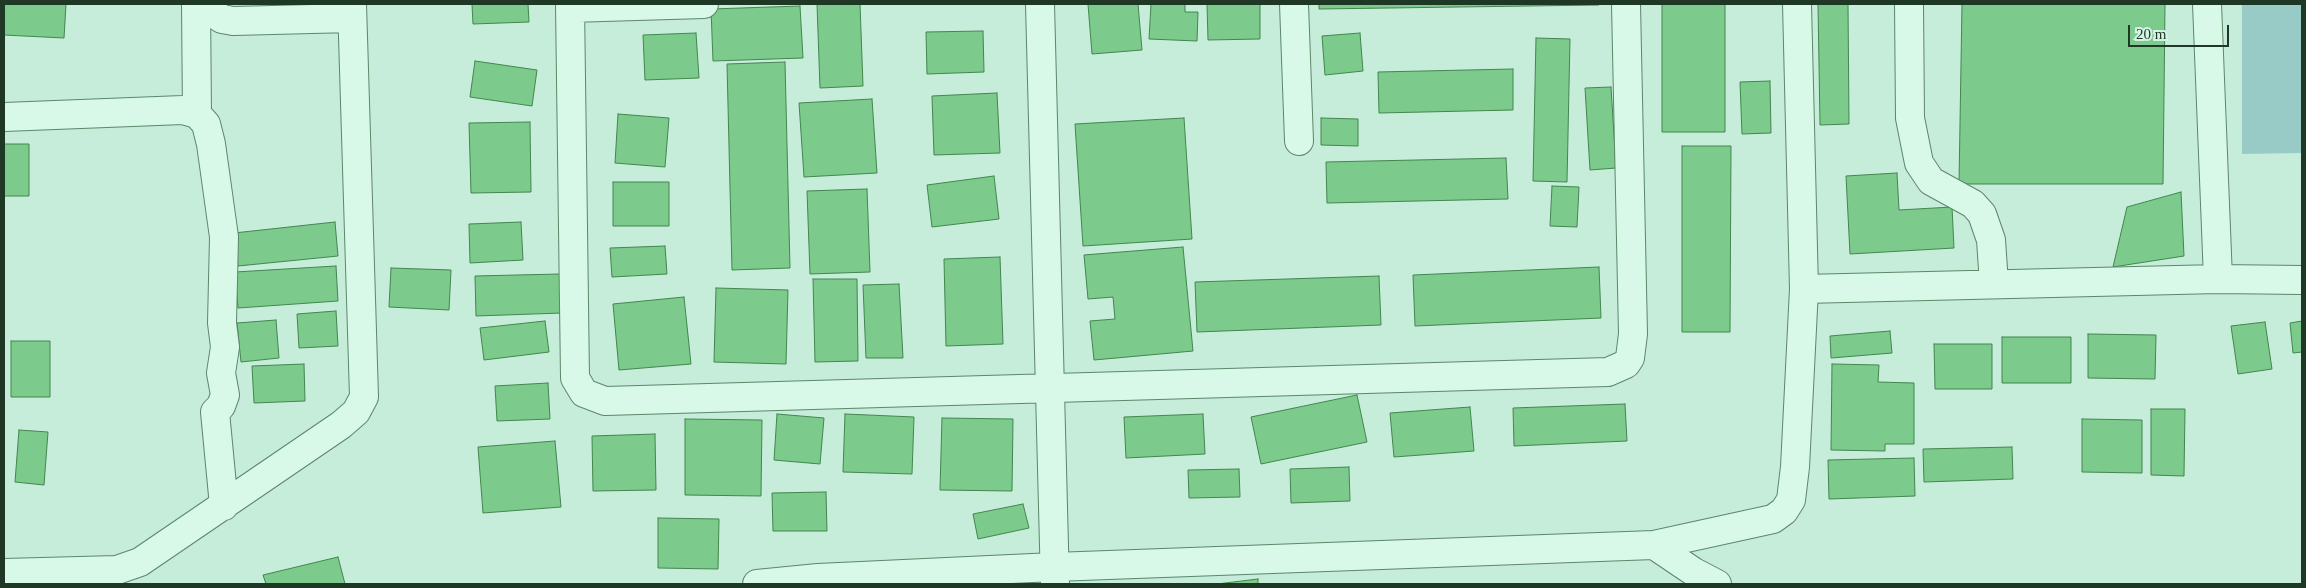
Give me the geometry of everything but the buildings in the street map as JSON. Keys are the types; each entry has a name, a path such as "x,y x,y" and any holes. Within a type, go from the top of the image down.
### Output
{"street":[{"path":"196,4 197,114"},
{"path":"4,574 117,570 140,562 341,425 356,412 364,397 352,11 234,21 222,19 213,13 206,4"},
{"path":"704,4 570,6 575,378 584,393 605,401 1608,372 1626,364 1632,350 1633,334 1626,4"},
{"path":"1040,4 1055,576"},
{"path":"1294,4 1299,140"},
{"path":"756,584 818,578 1055,576 1654,545 1773,519 1784,510 1791,500 1795,467 1804,289 1797,4"},
{"path":"1909,4 1910,118 1919,163 1931,181 1973,204 1982,214 1991,240 1994,284"},
{"path":"2208,4 2218,279"},
{"path":"4,117 183,110 197,114 206,124 211,144 224,237 222,323 225,347 221,373 225,395 221,406 215,412 224,506"},
{"path":"1804,289 2218,279 2302,280"},
{"path":"1654,545 1694,572 1717,584"}],"shaded area":[{"path":"2242,4 2302,4 2302,153 2242,154"}]}
